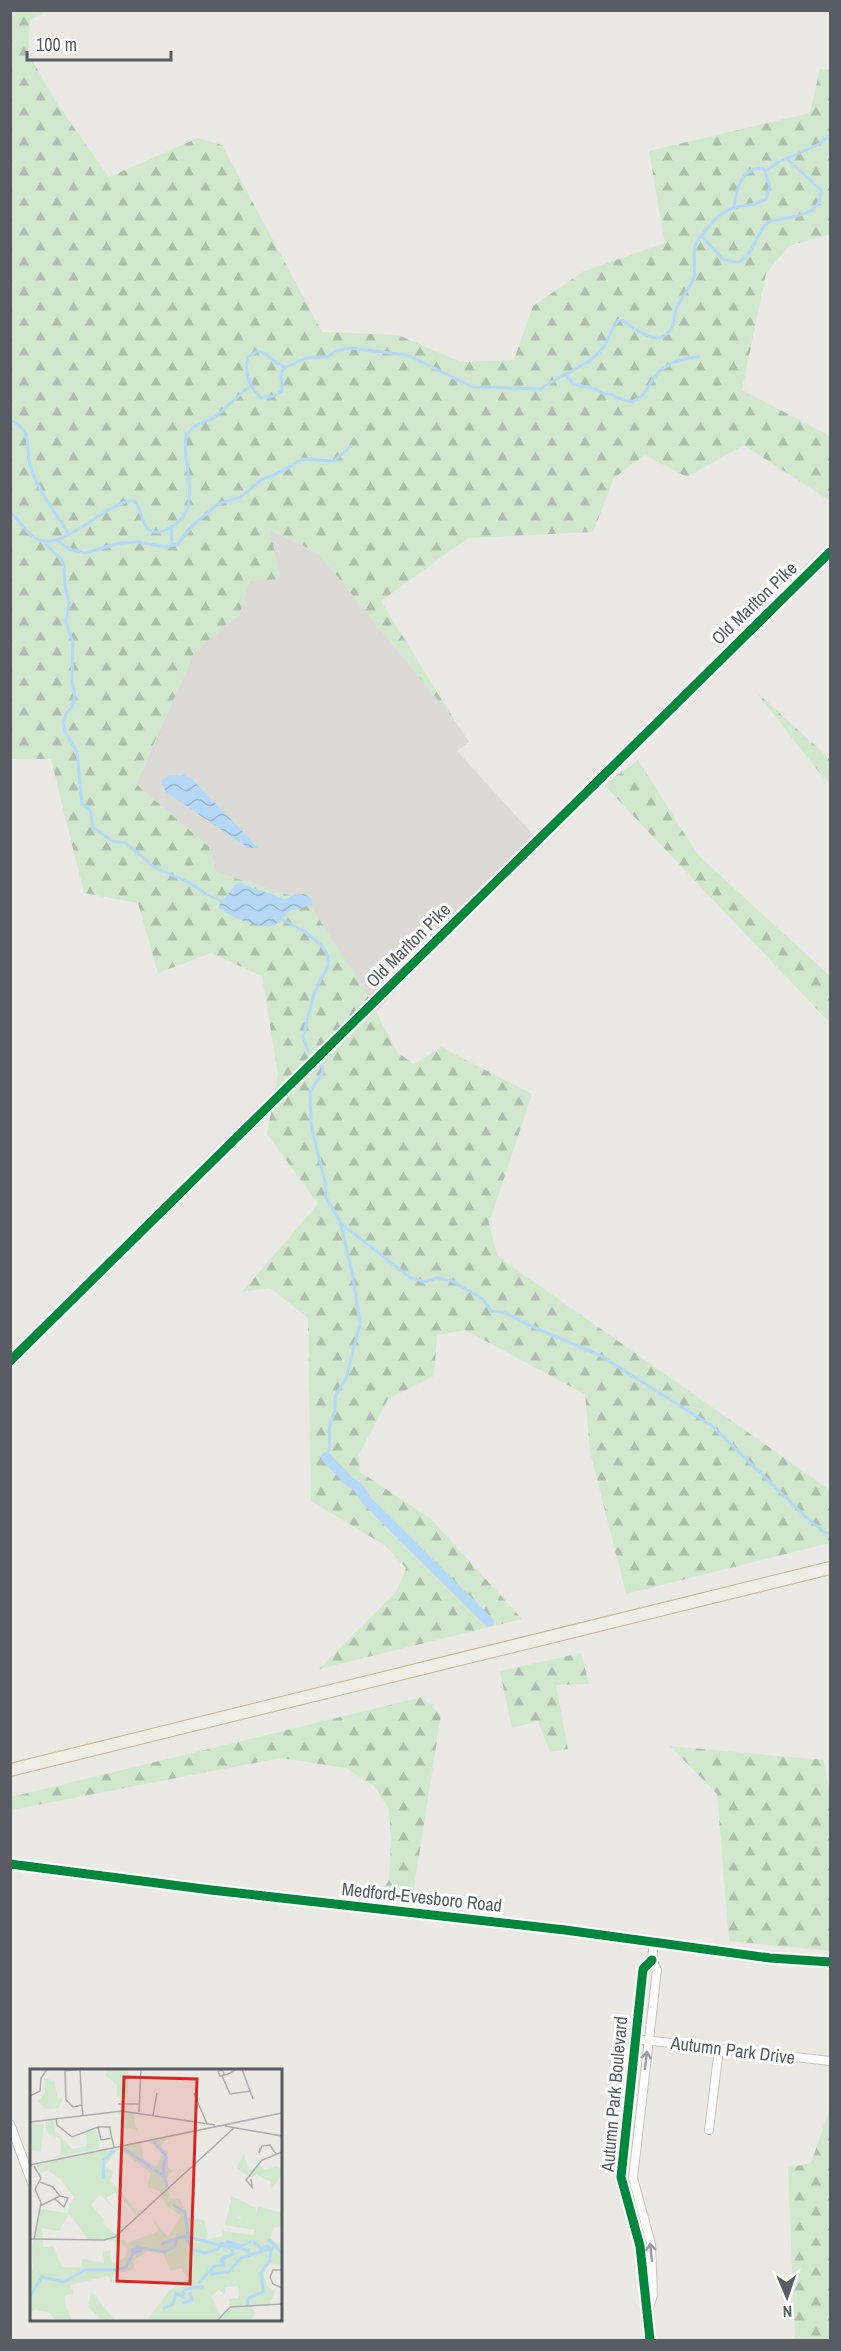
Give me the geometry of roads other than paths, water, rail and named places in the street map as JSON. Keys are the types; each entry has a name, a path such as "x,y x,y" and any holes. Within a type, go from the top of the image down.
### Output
{"highway":[{"path":"10,1770 831,1568"}],"street":[{"name":"Old Marlton Pike","path":"10,1361 831,552"},
{"name":"Medford-Evesboro Road","path":"10,1864 770,1958 831,1962"},
{"name":"Autumn Park Boulevard","path":"648,2310 652,2295 651,2244 633,2178 657,1970 652,1960 654,1942"},
{"name":"Autumn Park Boulevard","path":"650,2340 640,2246 621,2177 643,1969 652,1960"},
{"name":"Autumn Park Drive","path":"635,2039 831,2061"},
{"path":"709,2130 718,2049"},
{"path":"10,2124 30,2178"}],"water":[{"path":"169,775 183,775 192,779 259,848 248,848 166,792 160,782"},
{"path":"240,883 285,899 295,894 305,894 312,899 312,905 290,911 274,926 245,922 219,908 221,900 235,885"}],"waterway":[{"path":"766,171 779,162 819,144 830,135"},
{"path":"702,237 724,260 738,262 748,254 761,231 770,221 795,217 817,206 821,190 787,159"},
{"path":"286,367 258,351 248,357 246,368 251,385 262,398 274,396 282,391 281,372 286,367 306,358 327,357 336,351 350,348 407,355 473,387 541,389 597,355 619,320 648,336 655,338 667,334 672,327 680,301 694,277 696,243 721,214 736,207 758,203 766,199 770,186 764,169 756,169 745,175 736,194 734,207"},
{"path":"565,374 573,384 596,389 604,394 611,394 632,402 641,396 655,376 666,366 699,357"},
{"path":"10,513 33,536 47,541 71,534 119,504 135,501 144,524 149,530 156,532 165,530 179,521 186,511 189,500 186,435 195,426 214,418 251,385"},
{"path":"10,420 24,430 34,477 68,533"},
{"path":"58,541 69,549 85,553 120,543 138,542 165,547 178,544 192,526 218,504 241,497 261,480 283,471 302,459 334,461 351,446"},
{"path":"171,528 172,545"},
{"path":"42,541 62,560 64,566 65,587 69,603 66,622 73,643 72,681 75,697 63,722 65,732 77,752 82,804 90,810 93,827 112,841 126,843 154,867 190,883 223,902"},
{"path":"279,918 304,931 322,946 328,956 328,966 314,993 303,1037 308,1051"},
{"path":"322,1066 323,1072 310,1092 311,1125 325,1182 326,1198 340,1221 352,1272 360,1324 346,1378 335,1397 335,1411 329,1427 330,1447 326,1457"},
{"path":"340,1223 411,1278 425,1282 436,1278 452,1281 483,1299 491,1311 506,1313 601,1356 712,1426 806,1517 824,1532 830,1533"},
{"path":"326,1457 489,1622"}]}
